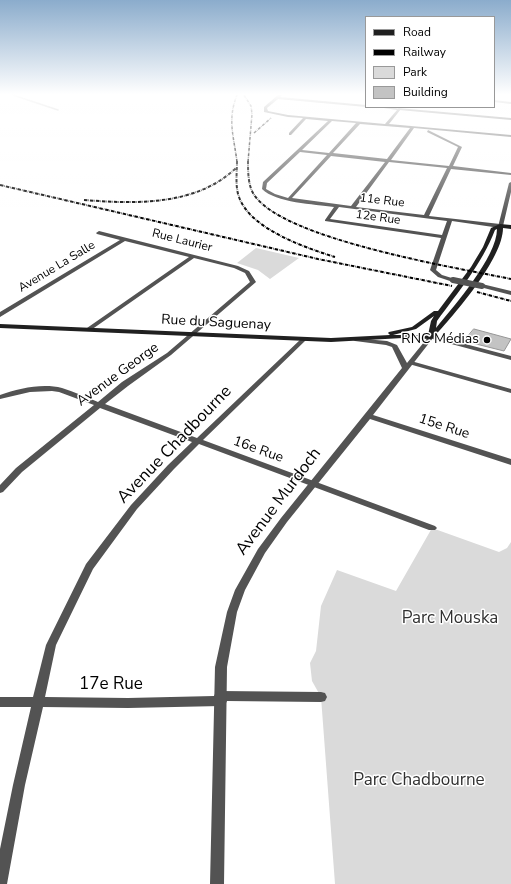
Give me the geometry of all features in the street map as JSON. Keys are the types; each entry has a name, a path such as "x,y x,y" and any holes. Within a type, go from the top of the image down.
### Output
{"main road":[{"path":"500,226 511,227"},
{"name":"Avenue Murdoch","path":"500,226 501,233 492,256 446,322 431,338 434,320 443,306 473,268 486,247 491,232 500,226"},
{"path":"350,339 384,335 414,328 443,306"},
{"name":"Rue du Saguenay","path":"0,326 304,339 350,339 403,336 431,338"}],"street":[{"path":"299,151 314,136"},
{"path":"289,199 346,136"},
{"path":"354,207 406,136"},
{"path":"426,216 460,147 440,136"},
{"path":"299,151 511,174"},
{"name":"11e Rue","path":"299,151 265,184 264,189 274,195 289,199 500,226"},
{"name":"Avenue Murdoch","path":"500,226 511,183"},
{"name":"12e Rue","path":"338,205 327,220 445,236"},
{"path":"450,219 433,270 440,276 453,280 511,293"},
{"name":"Rue Laurier","path":"99,233 194,256 243,270 247,272 253,282"},
{"name":"Avenue La Salle","path":"0,315 124,239"},
{"path":"89,330 194,256"},
{"name":"Avenue George","path":"0,490 19,470 97,405 169,354 253,282"},
{"path":"431,338 511,358"},
{"name":"Avenue Murdoch","path":"217,884 221,667 232,612 240,590 262,551 284,520 431,338"},
{"name":"Avenue Chadbourne","path":"0,884 37,702 52,645 89,567 134,507 171,467 199,442 304,339"},
{"path":"350,339 387,342 395,346 409,366 511,391"},
{"name":"16e Rue","path":"0,397 22,389 51,389 74,395 97,405 432,528"},
{"name":"15e Rue","path":"369,416 511,462"},
{"name":"17e Rue","path":"0,702 128,703 321,697"}],"green space":[{"path":"256,248 299,258 270,279 258,270 237,263"},
{"name":"Parc Chadbourne","path":"432,528 499,552 507,548 511,542 511,884 335,884 321,697 312,681 310,663 316,651 321,606 337,570 396,591"}],"building":[{"name":"RNC Médias","path":"474,329 511,339 504,351 464,341"}],"railway":[{"path":"233,136 237,162"},
{"path":"248,162 250,136"},
{"path":"237,162 237,184 239,197 245,208 255,219 280,236 335,257"},
{"path":"248,162 249,182 253,193 269,209 297,224 332,238 372,249 511,279"},
{"path":"84,200 144,202 184,196 203,190 236,168"},
{"path":"0,185 318,259 452,286"},
{"path":"477,292 511,301"}],"place":[{"name":"RNC Médias","path":"487,340"}],"park label":[{"name":"Parc Mouska","path":"450,619"}]}
